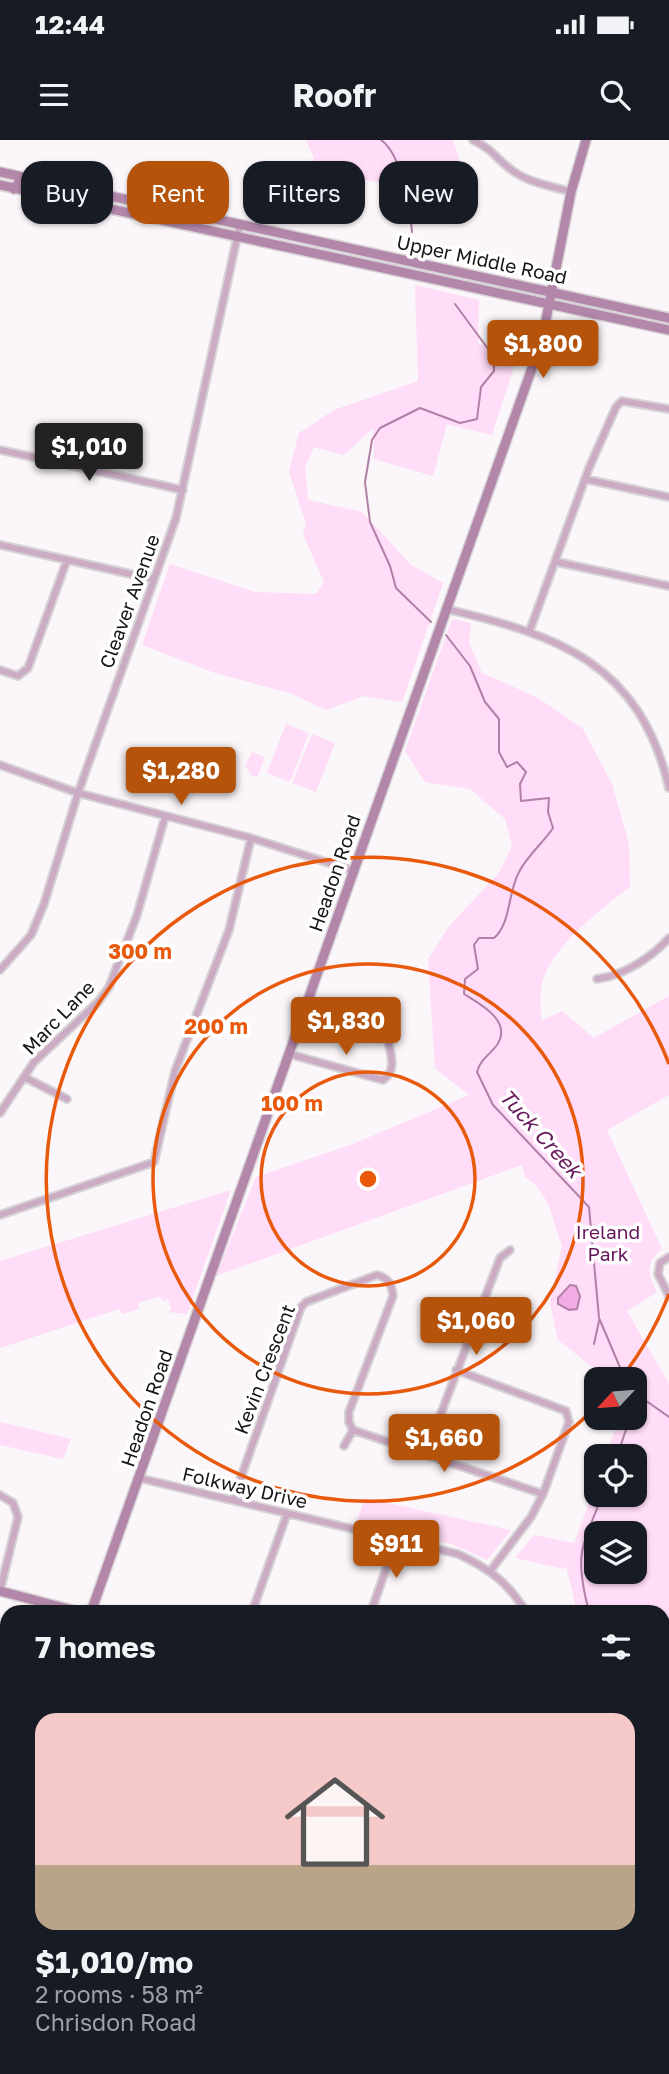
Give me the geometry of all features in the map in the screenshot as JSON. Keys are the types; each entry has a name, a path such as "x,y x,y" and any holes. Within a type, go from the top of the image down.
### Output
{"street":[{"path":"473,140 492,150 510,169 527,179 571,192"},
{"name":"Headon Road","path":"94,1605 541,340 551,305 551,292 571,192 586,140"},
{"name":"Upper Middle Road","path":"0,172 21,176"},
{"path":"14,189 21,182"},
{"name":"Upper Middle Road","path":"0,186 21,190"},
{"name":"Upper Middle Road","path":"113,195 669,318"},
{"name":"Upper Middle Road","path":"113,209 669,330"},
{"name":"Cleaver Avenue","path":"0,970 31,935 58,865 78,793 183,490 240,224"},
{"path":"530,630 585,479 616,407 622,401 669,409"},
{"path":"0,450 183,490"},
{"path":"585,479 669,497"},
{"path":"0,545 153,579"},
{"path":"0,670 18,676 28,668 67,560"},
{"path":"557,562 669,586"},
{"path":"446,608 530,630 559,642 604,672 624,694 655,743 669,788"},
{"path":"0,765 78,793 251,838 354,871"},
{"name":"Marc Lane","path":"0,1113 26,1078 34,1062 98,1002 109,987 137,915 165,817"},
{"path":"0,1215 154,1162 175,1071 229,930 251,838"},
{"path":"597,979 610,978 647,957 669,938"},
{"path":"289,1054 383,1080 389,1076 392,1066 388,1040"},
{"path":"26,1078 67,1099"},
{"path":"426,1453 500,1258 510,1250"},
{"path":"669,1257 660,1263 658,1274 669,1296"},
{"name":"Kevin Crescent","path":"233,1500 301,1307 306,1302 376,1275 384,1278 392,1287 393,1296 348,1412 349,1422 354,1430"},
{"path":"456,1370 566,1411 569,1422 543,1494 531,1517 491,1570"},
{"path":"344,1446 354,1430 543,1494"},
{"name":"Folkway Drive","path":"139,1478 457,1554 491,1570 517,1596 522,1605"},
{"path":"0,1495 13,1503 19,1517 0,1591 53,1605"},
{"path":"254,1605 287,1514"},
{"path":"373,1605 396,1540"}],"green space":[{"path":"306,140 453,140 460,161 379,161 379,182 365,180 365,161 313,161"},
{"path":"415,285 479,300 478,343 516,360 492,435 447,424 433,476 374,459 373,428 344,455 314,447 305,467 308,500 362,512 411,565 443,583 402,702 364,696 326,710 290,693 215,673 142,645 170,564 255,592 316,594 324,582 303,534 306,524 289,471 299,433 334,410 418,381"},
{"name":"Ireland Park","path":"452,619 471,623 469,643 482,673 538,698 583,729 612,784 629,844 630,887 576,932 553,959 541,988 541,1021 562,1011 594,1038 669,996 669,1095 607,1130 662,1249 653,1259 650,1269 657,1292 627,1311 669,1384 669,1605 575,1605 566,1565 564,1569 515,1558 534,1535 574,1543 587,1507 647,1507 647,1444 610,1444 615,1430 648,1430 648,1367 593,1367 558,1340 550,1303 562,1246 548,1203 536,1185 525,1177 522,1165 216,1276 256,1177 353,1144 469,1095 435,1068 428,959 450,925 499,873 512,846 505,819 470,789 425,782 405,751"},
{"path":"286,724 309,733 290,782 267,773"},
{"path":"312,734 335,743 316,792 292,783"},
{"path":"252,752 265,757 257,777 252,776 245,766"},
{"path":"231,1190 187,1314 168,1312 172,1310 168,1299 163,1301 160,1296 138,1303 139,1309 122,1314 119,1309 0,1348 0,1261"},
{"path":"0,1422 71,1439 63,1459 0,1445"},
{"path":"365,1498 511,1530 487,1560 452,1544 357,1521"}],"shaded area":[{"path":"570,1285 576,1286 580,1296 577,1309 569,1310 558,1304 558,1298"}],"waterway":[{"name":"Tuck Creek","path":"381,140 400,169 412,232"},
{"name":"Tuck Creek","path":"431,622 396,588 390,566 370,522 365,482 372,440 380,428 420,408 460,423 477,419 481,387 494,371 494,357 455,304"},
{"name":"Tuck Creek","path":"446,635 470,666 485,702 499,719 499,752 507,767 517,762 526,772 520,784 521,801 549,798 548,812 553,828 519,872 500,932 494,938 479,938 474,945 478,969 465,979 464,994 492,1014 501,1028 497,1045 483,1060 477,1072 493,1105 589,1207 599,1318 620,1367"},
{"name":"Tuck Creek","path":"594,1344 599,1321"},
{"name":"Tuck Creek","path":"648,1402 669,1417"},
{"name":"Tuck Creek","path":"621,1444 626,1430"},
{"name":"Tuck Creek","path":"587,1605 582,1576 582,1552 597,1507"}]}
